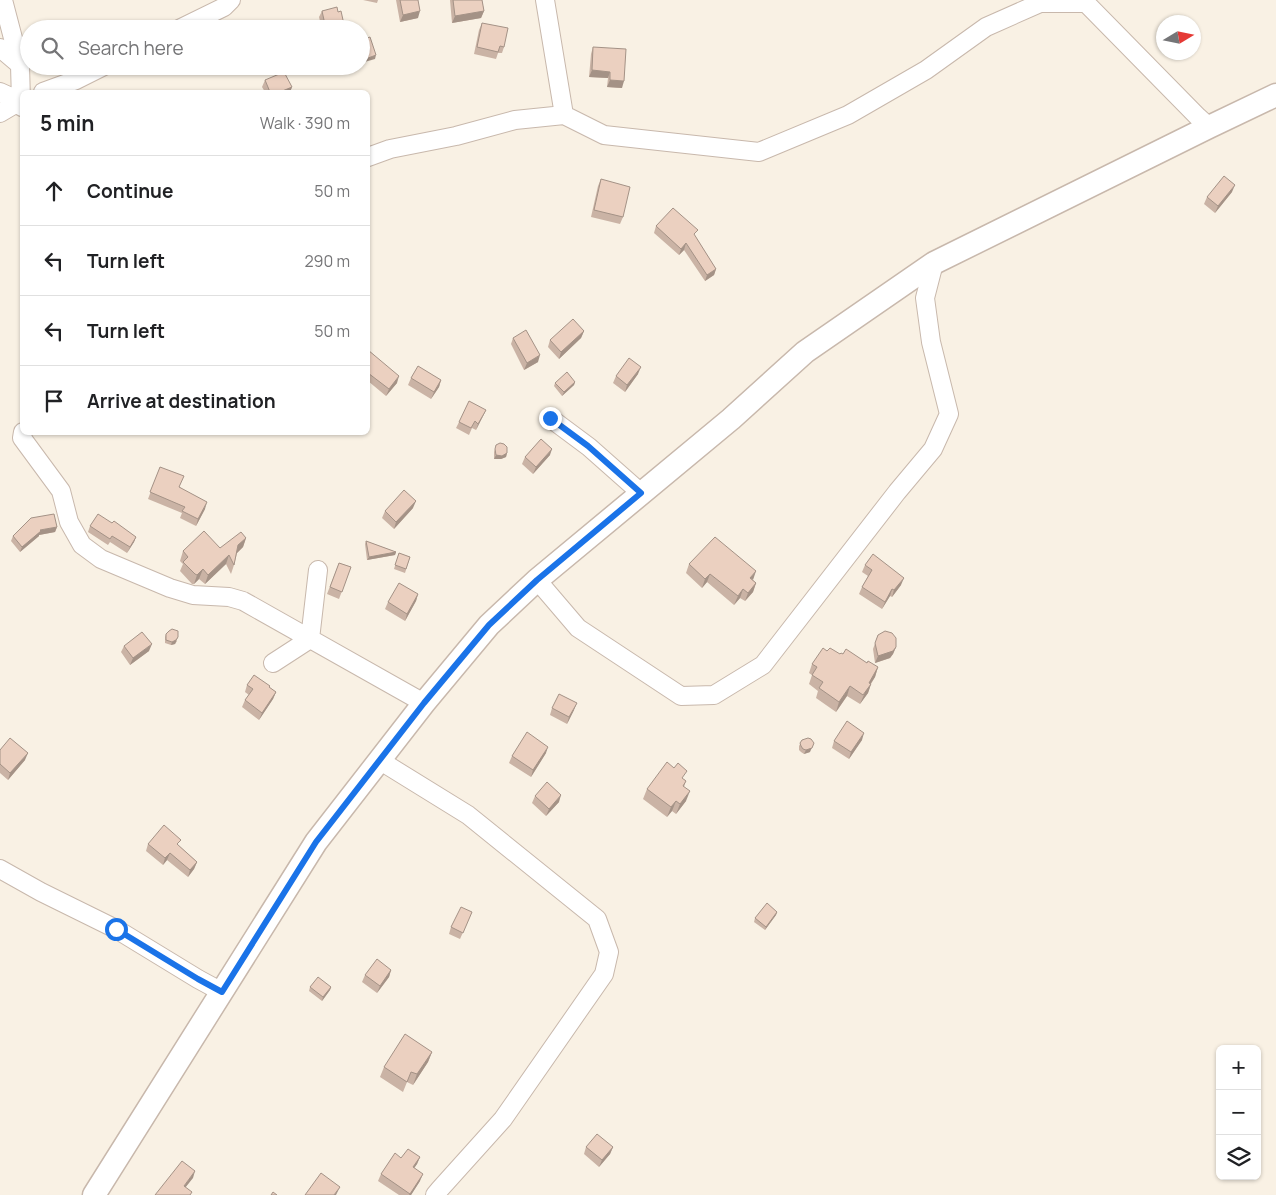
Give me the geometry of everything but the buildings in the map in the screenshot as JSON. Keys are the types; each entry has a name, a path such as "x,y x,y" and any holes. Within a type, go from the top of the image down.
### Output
{"street":[{"path":"3,0 20,65"},
{"path":"197,20 224,6 231,0"},
{"path":"545,0 564,115"},
{"path":"370,156 390,149 456,136 515,120 564,115 604,135 759,152 848,115 926,70 986,27 1040,4 1085,1 1209,127"},
{"path":"0,48 20,65"},
{"path":"21,75 21,90"},
{"path":"48,90 86,75"},
{"path":"0,92 20,101"},
{"path":"94,1195 316,842 424,703 489,625 537,580 730,419 805,352 934,263 1276,95"},
{"path":"0,113 20,103"},
{"path":"537,580 578,628 681,696 714,695 763,665 897,492 933,449 949,414 931,342 925,298 934,263"},
{"path":"550,418 588,446 641,493"},
{"path":"22,435 22,438 61,491 69,522 82,545 101,559 170,588 193,595 229,597 243,601 424,703"},
{"path":"310,639 318,570"},
{"path":"273,663 310,639"},
{"path":"379,760 468,815 597,920 609,952 604,974 503,1119 435,1195"},
{"path":"0,869 41,892 116,929 222,992"}],"route":[{"path":"116,929 222,992 316,842 424,703 489,625 537,580 641,493 588,446 550,418"}]}
